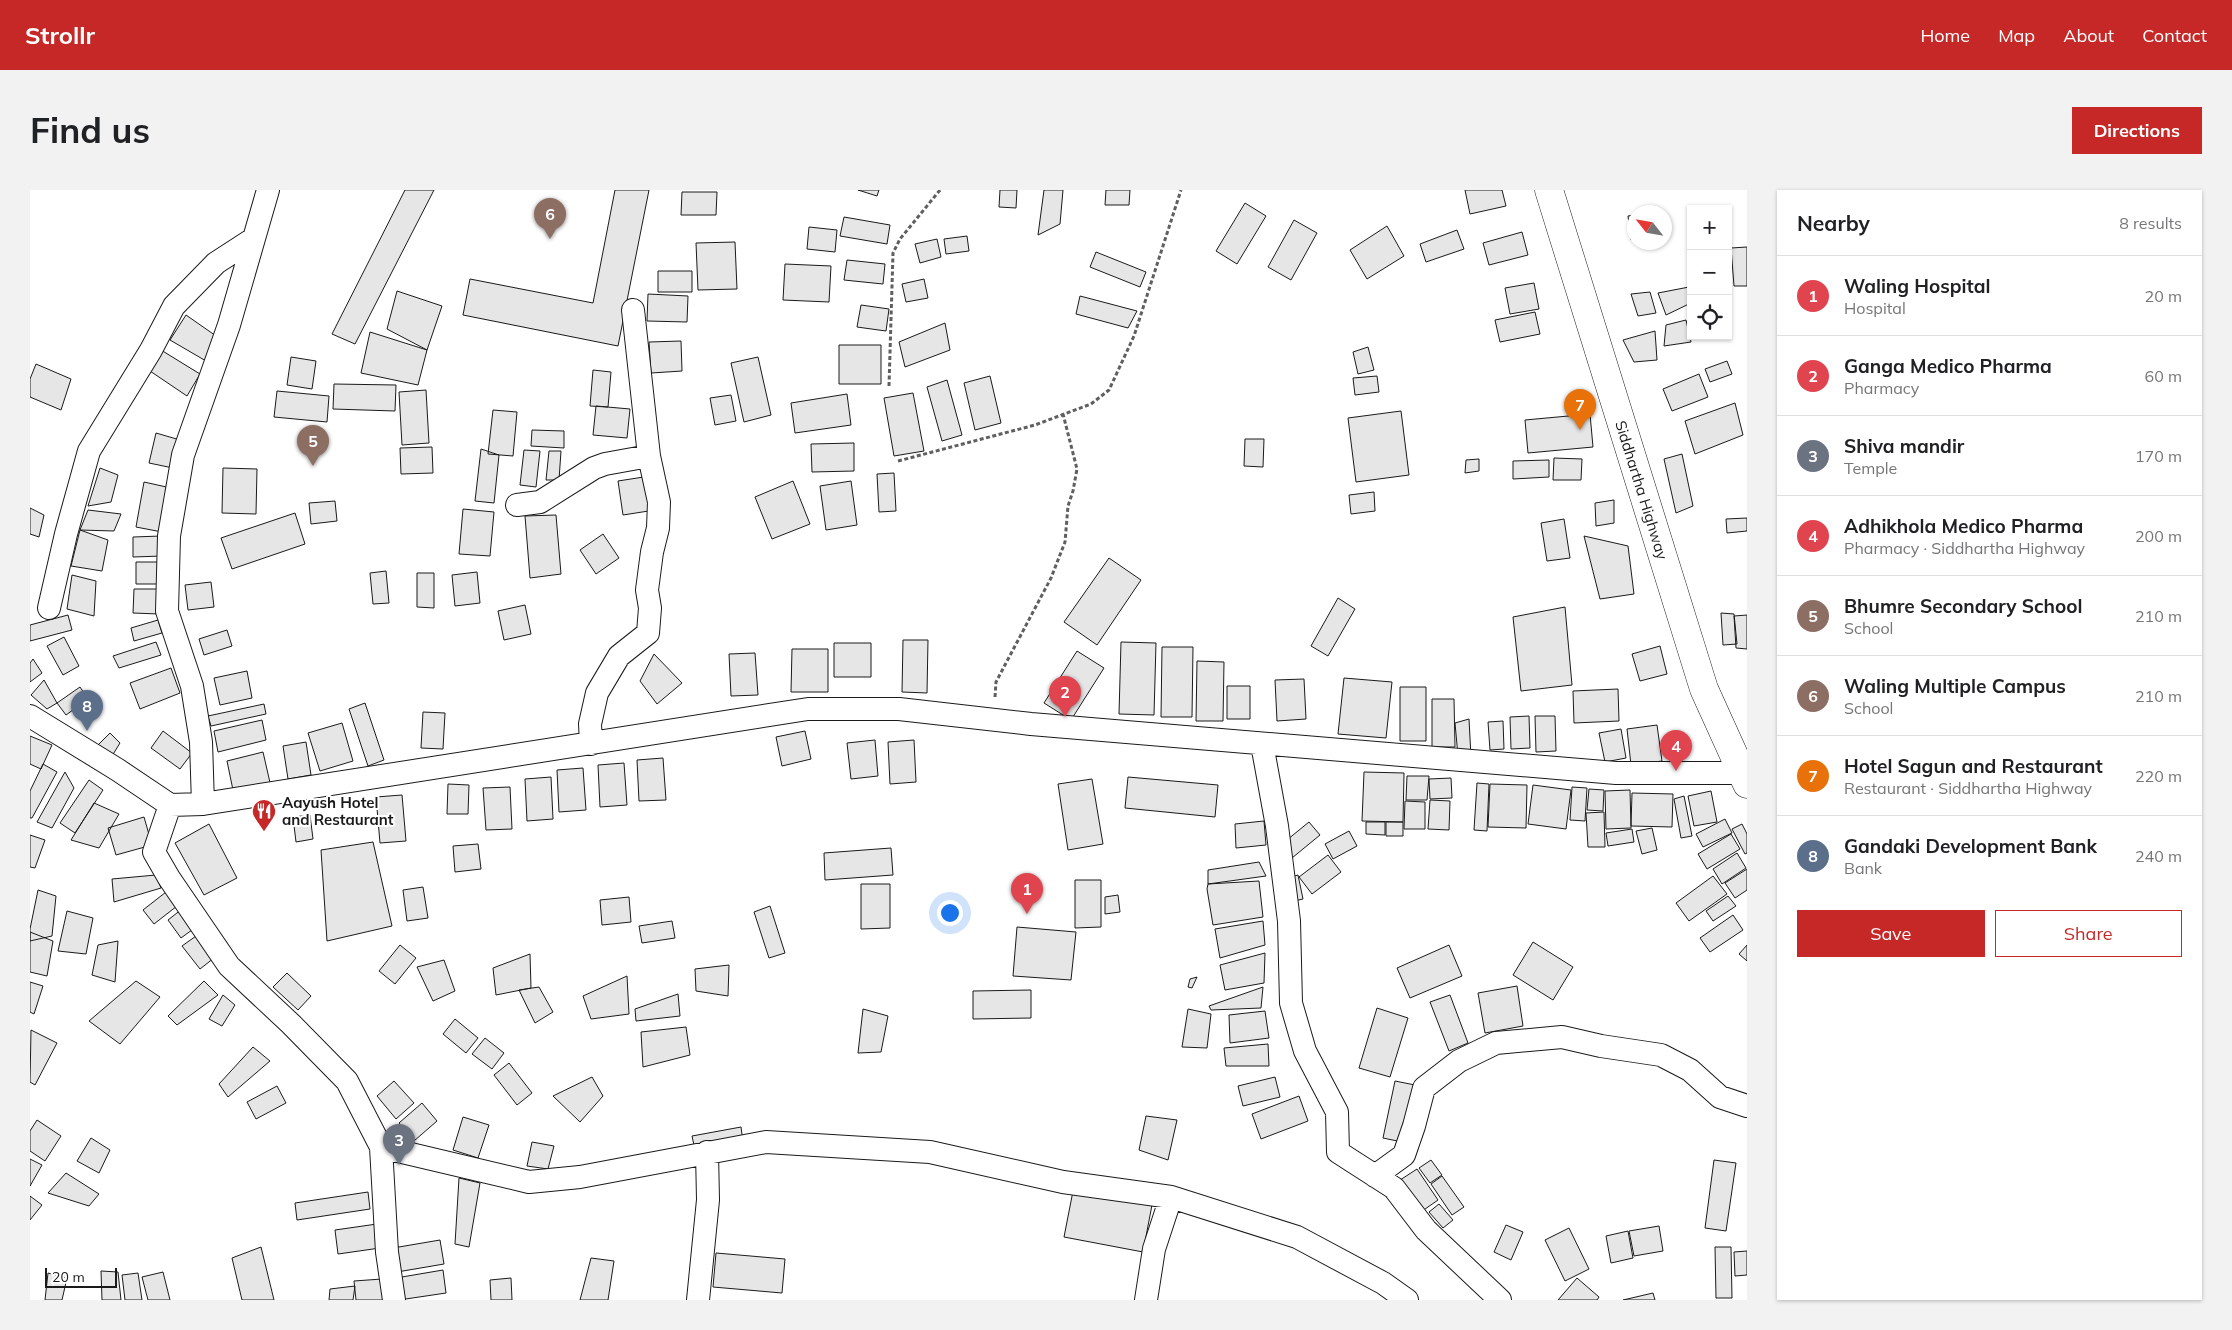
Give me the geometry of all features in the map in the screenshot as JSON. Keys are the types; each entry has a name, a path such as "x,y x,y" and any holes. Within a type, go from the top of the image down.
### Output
{"highway":[{"name":"Siddhartha Highway","path":"1549,190 1704,689 1745,779"}],"street":[{"path":"203,804 201,742 192,686 167,610 169,536 183,455 229,325 268,190"},
{"path":"49,608 66,534 89,452 151,350 174,306 216,263 253,239"},
{"path":"590,744 590,724 597,693 619,656 648,633 650,608 647,590 652,552 658,528 659,502 649,456 633,310"},
{"path":"517,505 540,502 594,468 605,464 649,456"},
{"path":"30,716 118,770 170,806 203,804 808,709 899,709 995,720 1262,744 1616,773 1745,779"},
{"path":"1262,744 1277,826 1289,921 1291,1003 1305,1051 1337,1112 1338,1152 1394,1188 1426,1230 1500,1300"},
{"path":"170,806 154,852 169,878 229,966 291,1024 347,1081 381,1147 387,1252 394,1300"},
{"path":"1375,1176 1404,1155 1424,1088 1459,1061 1496,1043 1562,1037 1601,1046 1661,1055 1690,1070 1720,1097 1747,1106"},
{"path":"381,1147 528,1182 580,1177 766,1142 930,1152 1063,1182 1171,1197 1297,1237 1383,1283 1407,1300"},
{"path":"698,1300 708,1200 707,1152"},
{"path":"1146,1300 1154,1249 1171,1197"}],"path":[{"path":"889,386 893,253 900,239 940,190"},
{"path":"898,462 1036,425 1091,404 1109,390 1134,336 1181,190"},
{"path":"995,720 996,682 1051,578 1065,542 1066,513 1077,469 1063,414"}],"building":[{"path":"405,190 434,190 355,344 332,334"},
{"path":"615,190 649,190 618,346 463,315 470,279 593,303"},
{"path":"858,190 879,190 877,196"},
{"path":"1000,190 1017,190 1016,208 999,207"},
{"path":"1044,190 1063,190 1060,224 1038,235"},
{"path":"1106,190 1130,190 1129,205 1105,205"},
{"path":"1465,190 1502,190 1506,206 1470,214"},
{"path":"682,192 717,192 716,215 681,215"},
{"path":"1245,203 1266,216 1237,264 1216,251"},
{"path":"844,217 890,225 887,244 840,236"},
{"path":"1294,220 1317,233 1291,280 1268,267"},
{"path":"1387,226 1404,256 1367,279 1350,250"},
{"path":"809,227 837,230 835,252 807,249"},
{"path":"1457,230 1464,249 1426,262 1420,244"},
{"path":"1522,232 1528,255 1489,265 1483,243"},
{"path":"967,236 969,251 946,254 944,239"},
{"path":"937,239 941,257 920,263 915,244"},
{"path":"735,242 737,289 698,290 696,243"},
{"path":"1747,247 1747,286 1734,286 1732,248"},
{"path":"1096,252 1146,272 1140,287 1090,267"},
{"path":"847,260 885,264 883,284 844,280"},
{"path":"785,264 831,266 829,302 783,300"},
{"path":"658,271 692,271 692,292 658,292"},
{"path":"924,279 928,298 906,302 902,284"},
{"path":"1534,283 1539,309 1510,314 1505,288"},
{"path":"1687,287 1687,305 1666,315 1658,293"},
{"path":"397,291 442,306 427,350 387,329"},
{"path":"1650,292 1656,313 1638,316 1631,294"},
{"path":"648,294 688,296 687,322 647,321"},
{"path":"1080,296 1137,311 1128,328 1076,314"},
{"path":"861,305 889,309 886,331 857,327"},
{"path":"1535,312 1540,334 1500,342 1495,320"},
{"path":"186,315 219,338 206,361 170,340"},
{"path":"1686,320 1687,340 1691,340 1691,342 1664,346 1666,325"},
{"path":"945,323 950,350 905,367 899,342"},
{"path":"1655,331 1657,360 1634,362 1623,340"},
{"path":"370,332 427,350 418,385 361,373"},
{"path":"681,341 682,371 651,373 649,342"},
{"path":"839,345 881,345 881,384 839,384"},
{"path":"1368,347 1374,370 1358,374 1353,352"},
{"path":"161,350 200,374 187,396 150,371"},
{"path":"291,357 316,361 312,389 287,385"},
{"path":"758,357 771,415 744,422 731,363"},
{"path":"1727,361 1732,374 1710,382 1705,369"},
{"path":"36,364 71,379 61,410 30,397 30,379"},
{"path":"593,370 611,372 608,407 590,406"},
{"path":"1699,374 1708,397 1672,411 1663,389"},
{"path":"990,376 1001,423 975,430 964,383"},
{"path":"1377,376 1379,392 1355,395 1353,378"},
{"path":"947,380 962,435 942,441 927,387"},
{"path":"334,384 396,385 395,411 333,409"},
{"path":"426,390 429,443 402,445 399,392"},
{"path":"277,391 329,396 327,422 274,417"},
{"path":"913,393 924,451 894,456 884,398"},
{"path":"847,394 851,425 795,433 791,403"},
{"path":"731,395 736,421 715,425 710,398"},
{"path":"1735,403 1743,435 1695,454 1685,421"},
{"path":"596,406 630,409 627,438 593,435"},
{"path":"493,410 517,412 513,456 488,454"},
{"path":"1401,411 1409,475 1356,482 1348,418"},
{"path":"1590,414 1593,447 1528,453 1525,420"},
{"path":"532,430 564,431 564,448 531,446"},
{"path":"156,433 180,440 173,468 149,463"},
{"path":"1245,439 1264,439 1263,467 1244,466"},
{"path":"854,443 854,471 812,472 811,444"},
{"path":"432,447 433,473 401,474 400,448"},
{"path":"481,449 499,455 494,503 475,501"},
{"path":"524,450 540,451 536,487 520,485"},
{"path":"549,451 561,451 559,480 546,480"},
{"path":"1682,454 1693,506 1676,513 1664,459"},
{"path":"1554,458 1582,459 1581,480 1553,480"},
{"path":"1479,459 1479,471 1465,473 1466,460"},
{"path":"1549,460 1549,477 1513,479 1513,461"},
{"path":"100,468 118,475 111,502 88,506"},
{"path":"223,468 257,469 256,514 222,513"},
{"path":"894,473 896,511 879,512 877,474"},
{"path":"650,476 655,510 623,515 618,481"},
{"path":"793,481 810,524 772,539 755,497"},
{"path":"851,481 857,525 826,530 820,486"},
{"path":"144,482 171,488 162,532 136,527"},
{"path":"1374,492 1375,511 1351,514 1349,495"},
{"path":"1614,500 1614,523 1596,526 1595,503"},
{"path":"335,501 337,521 311,524 309,503"},
{"path":"30,508 44,515 39,537 30,534"},
{"path":"463,509 494,512 490,556 459,554"},
{"path":"88,510 121,514 114,531 80,530"},
{"path":"295,513 305,544 232,569 221,538"},
{"path":"556,515 561,574 530,578 525,516"},
{"path":"1747,518 1747,531 1727,533 1726,519"},
{"path":"1564,519 1570,558 1547,561 1541,523"},
{"path":"80,530 108,540 102,571 71,566"},
{"path":"603,534 619,558 596,574 580,550"},
{"path":"161,536 162,556 133,557 133,537"},
{"path":"1584,536 1628,546 1634,594 1600,599"},
{"path":"1109,558 1141,580 1097,645 1064,622"},
{"path":"136,562 160,562 159,584 136,584"},
{"path":"386,571 389,603 373,604 370,573"},
{"path":"477,572 480,603 455,606 452,575"},
{"path":"417,573 434,573 434,608 417,607"},
{"path":"72,575 96,581 94,616 67,609"},
{"path":"211,582 214,607 188,610 185,585"},
{"path":"134,589 159,589 159,614 133,613"},
{"path":"1338,598 1355,609 1328,656 1311,646"},
{"path":"525,605 531,634 504,640 498,611"},
{"path":"1565,607 1572,685 1521,691 1513,617"},
{"path":"1721,613 1734,614 1737,644 1723,645"},
{"path":"68,615 72,630 30,641 30,625"},
{"path":"1747,615 1747,649 1736,648 1734,616"},
{"path":"158,620 162,633 134,641 131,628"},
{"path":"227,630 232,646 204,655 199,639"},
{"path":"64,637 79,666 63,675 47,646"},
{"path":"903,640 928,640 927,693 902,692"},
{"path":"156,642 161,655 119,668 113,656"},
{"path":"1121,642 1156,643 1154,715 1119,714"},
{"path":"834,643 871,643 871,677 834,677"},
{"path":"1660,646 1667,674 1640,681 1632,654"},
{"path":"1162,647 1193,647 1192,717 1161,717"},
{"path":"792,649 828,649 828,692 791,692"},
{"path":"1077,651 1104,668 1071,720 1044,703"},
{"path":"755,653 758,695 731,696 729,654"},
{"path":"654,654 682,683 657,704 640,681"},
{"path":"33,659 42,673 30,682 30,663"},
{"path":"1197,661 1224,662 1223,721 1196,721"},
{"path":"171,668 180,693 140,709 130,683"},
{"path":"247,671 252,698 220,705 214,678"},
{"path":"1344,678 1392,682 1386,738 1338,734"},
{"path":"1304,679 1306,719 1277,721 1275,680"},
{"path":"44,680 57,703 47,709 31,695"},
{"path":"1227,686 1250,686 1250,719 1227,719"},
{"path":"80,687 88,699 66,715 57,703"},
{"path":"1400,687 1426,687 1426,741 1400,741"},
{"path":"1618,689 1619,721 1574,723 1573,691"},
{"path":"1432,699 1454,699 1455,747 1432,747"},
{"path":"365,703 384,760 368,766 349,709"},
{"path":"264,704 266,714 211,726 208,716"},
{"path":"423,712 445,713 443,749 421,748"},
{"path":"1529,716 1530,748 1511,749 1510,717"},
{"path":"1535,716 1555,716 1556,751 1536,752"},
{"path":"1469,719 1471,757 1458,756 1455,723"},
{"path":"262,720 266,740 218,752 214,731"},
{"path":"1503,721 1504,749 1490,750 1488,722"},
{"path":"342,723 353,761 320,771 308,733"},
{"path":"1657,725 1662,761 1631,765 1627,729"},
{"path":"1621,729 1626,758 1605,762 1599,733"},
{"path":"163,731 192,753 180,769 151,748"},
{"path":"805,731 811,759 782,766 776,737"},
{"path":"110,733 120,743 112,756 97,746"},
{"path":"30,736 52,745 41,769 30,764"},
{"path":"875,740 878,776 851,779 847,743"},
{"path":"914,740 916,782 890,784 888,742"},
{"path":"306,742 311,775 288,779 283,746"},
{"path":"263,752 271,787 234,795 227,761"},
{"path":"663,758 666,800 639,801 637,760"},
{"path":"624,763 627,805 600,807 598,765"},
{"path":"43,764 57,772 32,818 30,818 30,791"},
{"path":"583,768 586,810 559,812 557,770"},
{"path":"65,772 74,788 52,828 37,822"},
{"path":"1364,772 1404,773 1403,822 1362,821"},
{"path":"1407,776 1429,776 1427,800 1406,800"},
{"path":"551,777 553,819 527,821 525,779"},
{"path":"1128,777 1218,785 1215,817 1125,808"},
{"path":"1451,778 1452,798 1430,799 1429,779"},
{"path":"1092,779 1103,844 1068,850 1058,784"},
{"path":"89,780 103,790 75,833 60,823"},
{"path":"1477,783 1489,784 1487,831 1474,830"},
{"path":"448,784 469,785 468,814 447,814"},
{"path":"1490,784 1527,785 1526,828 1488,827"},
{"path":"1533,785 1571,790 1566,829 1528,824"},
{"path":"510,787 512,829 486,830 483,788"},
{"path":"1572,787 1587,788 1585,821 1570,820"},
{"path":"1589,789 1604,790 1603,811 1587,810"},
{"path":"1630,790 1631,828 1606,829 1605,791"},
{"path":"1711,791 1717,822 1694,826 1688,796"},
{"path":"1632,793 1673,794 1672,827 1631,826"},
{"path":"402,795 406,841 380,843 376,797"},
{"path":"1684,796 1692,836 1681,838 1674,799"},
{"path":"1430,800 1450,801 1449,830 1428,829"},
{"path":"1405,801 1425,802 1425,829 1404,829"},
{"path":"94,803 119,814 99,848 71,840"},
{"path":"1604,812 1605,847 1588,847 1586,813"},
{"path":"310,815 313,839 296,842 293,817"},
{"path":"144,817 152,845 116,855 108,828"},
{"path":"1725,819 1732,833 1703,847 1696,834"},
{"path":"1264,821 1266,845 1236,848 1235,824"},
{"path":"1309,822 1320,835 1292,858 1282,844"},
{"path":"1366,822 1385,822 1385,835 1366,834"},
{"path":"1386,822 1403,822 1403,836 1386,836"},
{"path":"209,824 237,878 204,895 175,843"},
{"path":"1742,824 1747,834 1747,853 1745,854 1732,829"},
{"path":"1652,828 1657,850 1642,854 1636,831"},
{"path":"1632,829 1634,842 1608,846 1606,833"},
{"path":"1349,831 1357,846 1333,859 1325,844"},
{"path":"1731,834 1740,849 1707,869 1698,854"},
{"path":"30,835 45,840 35,868 30,867"},
{"path":"373,842 392,926 327,941 321,850"},
{"path":"478,844 481,869 455,872 453,846"},
{"path":"891,848 893,875 825,880 824,853"},
{"path":"1737,853 1746,868 1722,884 1713,869"},
{"path":"1328,855 1341,872 1312,894 1299,877"},
{"path":"1259,862 1266,876 1208,884 1208,870"},
{"path":"1747,869 1747,890 1735,898 1725,883"},
{"path":"156,875 161,888 114,902 112,879"},
{"path":"1298,875 1303,899 1294,901 1288,878"},
{"path":"1713,876 1727,894 1689,921 1676,903"},
{"path":"1075,880 1101,880 1101,927 1075,928"},
{"path":"1259,881 1263,917 1213,925 1207,889 1208,884"},
{"path":"861,884 890,884 890,928 861,929"},
{"path":"423,887 428,918 407,921 403,890"},
{"path":"38,890 56,896 52,936 30,941 30,929"},
{"path":"166,892 177,906 154,924 143,910"},
{"path":"1118,895 1120,912 1105,914 1105,897"},
{"path":"1728,896 1736,906 1713,921 1706,911"},
{"path":"629,897 631,922 602,925 600,900"},
{"path":"770,906 785,953 769,958 754,912"},
{"path":"182,909 196,927 181,938 168,920"},
{"path":"67,911 93,918 86,954 58,951"},
{"path":"1733,915 1743,930 1710,952 1700,938"},
{"path":"672,921 675,938 642,943 639,926"},
{"path":"1263,921 1265,945 1220,958 1215,929"},
{"path":"1017,927 1076,932 1071,980 1013,976"},
{"path":"30,932 53,941 47,976 30,972"},
{"path":"196,936 214,958 200,969 182,946"},
{"path":"118,941 115,982 92,975 98,945"},
{"path":"1533,942 1573,967 1553,1000 1513,975"},
{"path":"400,945 416,958 395,984 379,971"},
{"path":"1449,945 1462,976 1410,998 1397,968"},
{"path":"1747,945 1747,961 1739,954"},
{"path":"1265,953 1264,983 1225,990 1220,965"},
{"path":"530,954 531,988 496,995 493,968"},
{"path":"444,960 455,991 433,1001 417,967"},
{"path":"729,965 728,996 696,991 695,969"},
{"path":"287,973 311,996 298,1010 273,987"},
{"path":"627,976 629,1014 591,1019 583,996"},
{"path":"1197,977 1192,988 1188,987 1190,979"},
{"path":"136,981 160,997 120,1044 89,1021"},
{"path":"204,981 218,995 177,1025 168,1016"},
{"path":"30,982 43,986 34,1014 30,1012"},
{"path":"1517,986 1523,1026 1485,1033 1478,993"},
{"path":"539,987 553,1012 535,1023 519,990"},
{"path":"1263,987 1261,1008 1211,1010 1209,1006"},
{"path":"1031,990 1031,1018 973,1019 973,991"},
{"path":"678,994 680,1016 636,1021 635,1009"},
{"path":"223,995 235,1005 222,1026 209,1019"},
{"path":"1450,995 1468,1043 1449,1051 1430,1002"},
{"path":"1377,1008 1408,1018 1390,1077 1359,1068"},
{"path":"863,1009 888,1016 881,1052 858,1053"},
{"path":"1188,1009 1211,1014 1207,1048 1182,1047"},
{"path":"1265,1011 1269,1038 1230,1043 1229,1015"},
{"path":"455,1019 478,1038 466,1053 443,1034"},
{"path":"686,1027 690,1055 643,1067 641,1032"},
{"path":"31,1030 57,1043 35,1085 30,1082"},
{"path":"485,1038 504,1053 492,1069 472,1054"},
{"path":"1268,1044 1269,1066 1226,1066 1224,1048"},
{"path":"253,1047 270,1061 228,1097 219,1084"},
{"path":"509,1063 532,1093 517,1105 494,1075"},
{"path":"592,1077 603,1096 580,1122 553,1096"},
{"path":"1275,1077 1280,1097 1243,1106 1238,1086"},
{"path":"394,1081 414,1103 396,1119 377,1096"},
{"path":"1395,1081 1415,1085 1402,1142 1383,1138"},
{"path":"277,1086 286,1103 256,1119 247,1102"},
{"path":"1299,1096 1308,1121 1261,1139 1252,1114"},
{"path":"422,1103 437,1121 414,1141 399,1123"},
{"path":"1146,1116 1177,1120 1168,1160 1139,1150"},
{"path":"463,1117 489,1125 478,1158 453,1150"},
{"path":"37,1120 61,1136 45,1161 30,1151 30,1131"},
{"path":"741,1127 743,1142 695,1150 692,1136"},
{"path":"91,1138 110,1150 99,1173 77,1161"},
{"path":"532,1142 554,1146 548,1169 527,1166"},
{"path":"30,1159 42,1165 30,1186"},
{"path":"1431,1160 1442,1175 1430,1183 1419,1168"},
{"path":"1714,1160 1736,1163 1726,1231 1705,1228"},
{"path":"1417,1169 1438,1200 1418,1214 1397,1182"},
{"path":"66,1173 99,1194 89,1206 48,1193"},
{"path":"1442,1176 1464,1207 1452,1215 1431,1184"},
{"path":"459,1178 480,1183 469,1247 455,1244"},
{"path":"1073,1191 1152,1205 1143,1252 1064,1237"},
{"path":"368,1192 370,1209 297,1220 295,1203"},
{"path":"30,1196 42,1205 30,1220"},
{"path":"1439,1204 1453,1220 1443,1228 1429,1212"},
{"path":"377,1224 380,1248 338,1254 335,1230"},
{"path":"1506,1225 1523,1232 1511,1260 1494,1252"},
{"path":"1659,1226 1663,1251 1634,1256 1629,1231"},
{"path":"1569,1228 1589,1269 1565,1281 1545,1240"},
{"path":"1628,1231 1633,1258 1611,1263 1606,1236"},
{"path":"440,1240 444,1264 397,1272 393,1248"},
{"path":"261,1247 274,1300 242,1300 232,1258"},
{"path":"1715,1247 1731,1247 1732,1298 1716,1298"},
{"path":"1747,1251 1747,1275 1735,1276 1734,1252"},
{"path":"716,1253 785,1259 782,1293 713,1287"},
{"path":"591,1258 614,1261 608,1300 580,1300"},
{"path":"443,1270 446,1293 399,1300 396,1278"},
{"path":"101,1271 118,1272 121,1300 102,1300"},
{"path":"163,1272 170,1300 148,1300 142,1277"},
{"path":"48,1273 67,1278 62,1300 45,1300"},
{"path":"138,1273 142,1300 125,1300 122,1275"},
{"path":"511,1278 512,1300 491,1300 490,1280"},
{"path":"1577,1278 1599,1297 1597,1300 1558,1300"},
{"path":"382,1279 383,1300 356,1300 354,1281"},
{"path":"355,1286 353,1300 329,1300 330,1289"},
{"path":"1653,1293 1655,1300 1623,1300"}],"place":[{"name":"Waling Multiple Campus","path":"550,239"},
{"name":"Hotel Sagun and Restaurant","path":"1580,430"},
{"name":"Bhumre Secondary School","path":"313,466"},
{"name":"Ganga Medico Pharma","path":"1065,717"},
{"name":"Gandaki Development Bank","path":"87,731"},
{"name":"Adhikhola Medico Pharma","path":"1676,771"},
{"name":"Aayush Hotel and Restaurant","path":"264,832"},
{"name":"Waling Hospital","path":"1027,914"},
{"name":"Shiva mandir","path":"399,1165"}]}
